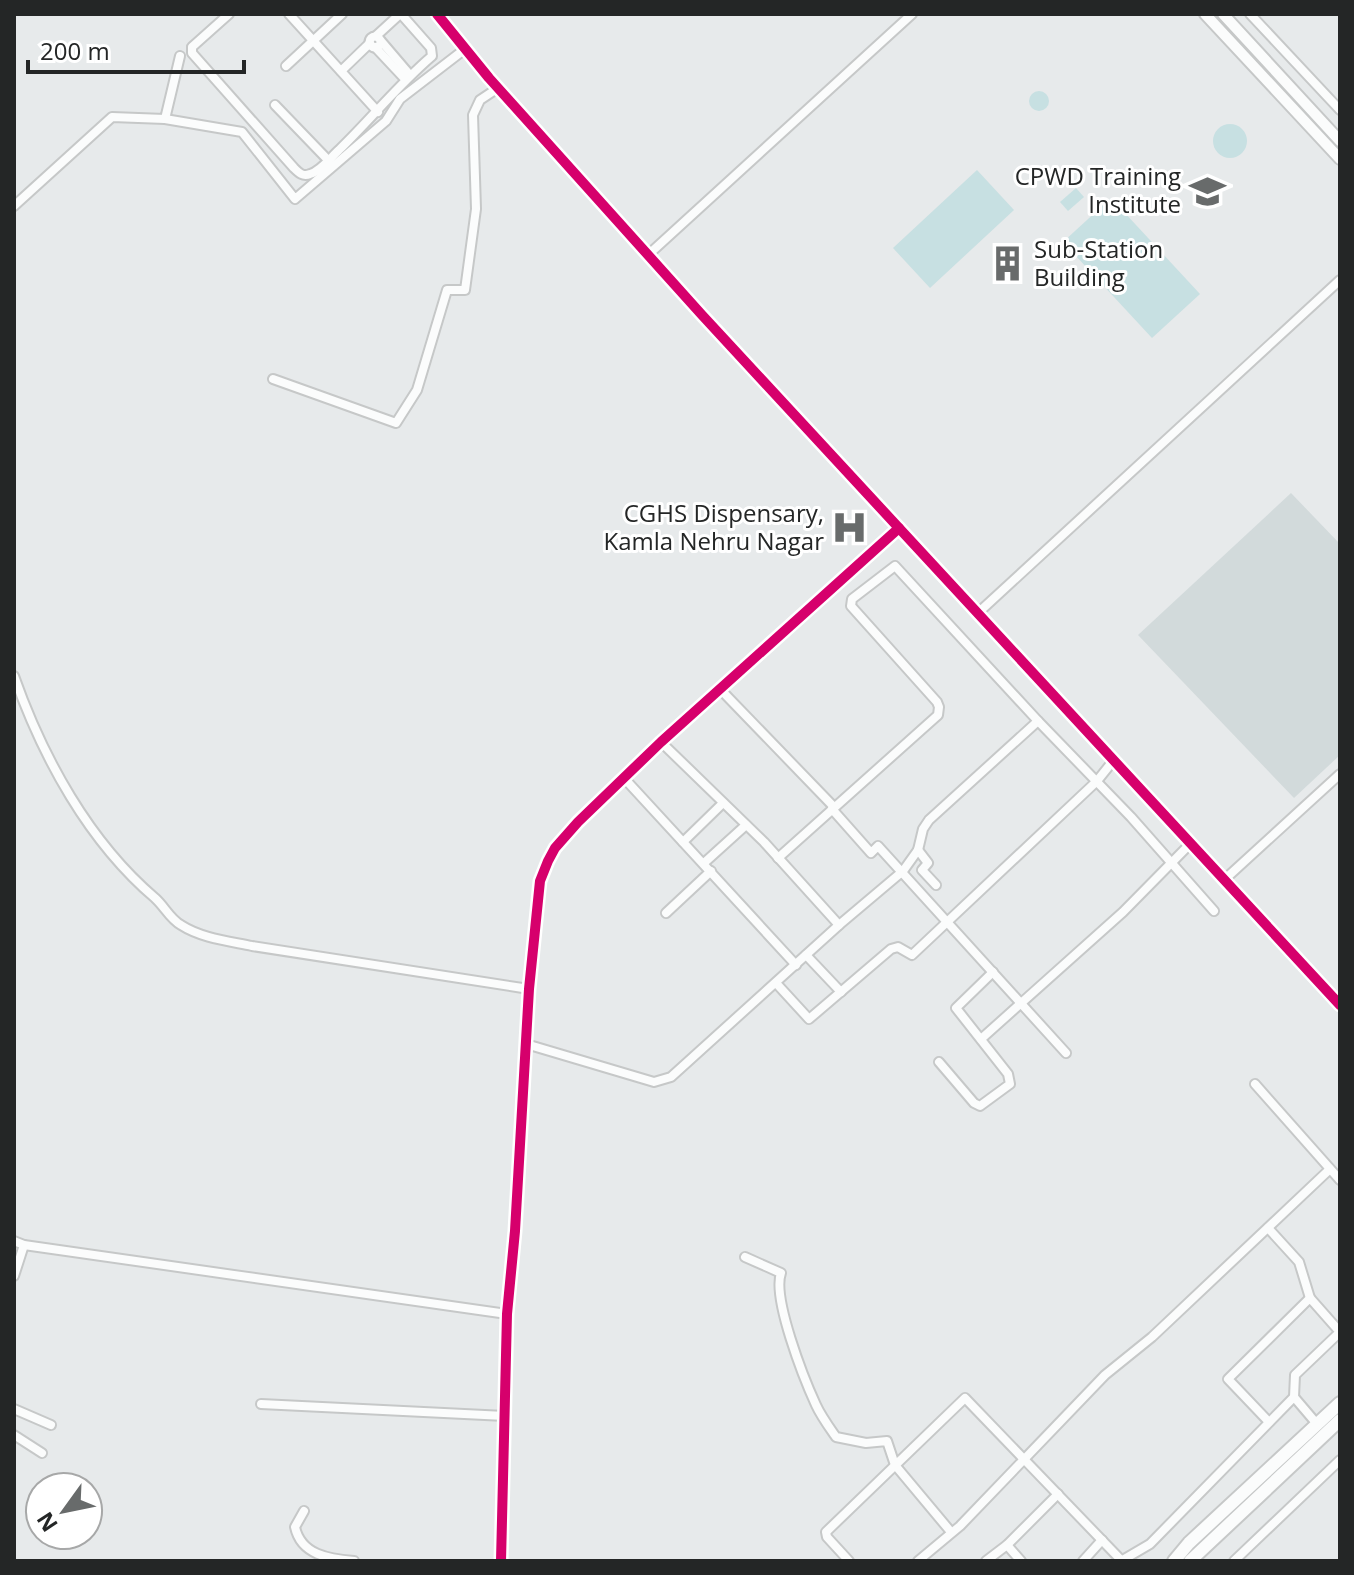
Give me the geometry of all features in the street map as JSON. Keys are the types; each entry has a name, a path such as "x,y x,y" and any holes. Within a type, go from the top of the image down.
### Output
{"highway":[{"path":"1190,1561 1322,1428 1340,1403"},
{"path":"1174,1561 1189,1543 1322,1428 1340,1420"}],"main road":[{"path":"1223,14 1340,141"},
{"path":"1207,15 1340,159"}],"street":[{"path":"229,14 192,47 192,53 300,174 312,174 328,160 433,53 400,14 376,42 341,71"},
{"path":"289,14 378,112"},
{"path":"286,66 342,14"},
{"path":"437,14 498,88 648,255 1340,1005"},
{"path":"648,255 912,14"},
{"path":"1250,14 1340,110"},
{"path":"376,42 408,77"},
{"path":"14,206 112,117 165,119 242,132 295,199 386,121 400,99 465,49"},
{"path":"165,119 180,56"},
{"path":"273,379 396,423 417,390 447,290 465,290 476,209 473,115 480,100 498,88"},
{"path":"275,105 328,160"},
{"path":"979,612 1340,280"},
{"path":"501,1561 507,1314 529,989 540,881 555,848 578,822 661,742 899,528"},
{"path":"778,858 938,715 937,702 851,606 852,599 895,566 1173,863 1214,911"},
{"path":"14,676 37,736 95,832 140,887 180,925 213,938 252,946 529,989"},
{"path":"720,689 833,808 871,853 878,846 903,871 1066,1053"},
{"path":"526,1044 654,1082 665,1080 903,871 918,850 923,829 929,820 1038,721"},
{"path":"661,742 746,825 839,925"},
{"path":"776,983 809,1019 891,949 898,947 912,955 1097,781 1113,761"},
{"path":"1224,880 1340,774"},
{"path":"624,778 796,965"},
{"path":"683,842 723,803"},
{"path":"666,913 746,825"},
{"path":"981,1039 1123,912 1190,844"},
{"path":"918,850 928,863 922,870 936,885"},
{"path":"806,955 841,992"},
{"path":"939,1062 974,1103 984,1105 1008,1087 1011,1081 956,1008 993,972"},
{"path":"1255,1084 1340,1180"},
{"path":"918,1561 951,1532 1105,1375 1152,1337 1330,1169"},
{"path":"847,1560 826,1532 965,1398 1122,1561 1150,1544 1294,1397 1295,1375 1340,1332 1310,1298 1299,1262 1268,1228"},
{"path":"14,1241 24,1245 507,1314"},
{"path":"14,1276 24,1245"},
{"path":"745,1257 781,1273 778,1280 782,1309 801,1367 817,1408 836,1437 866,1443 887,1441 895,1465 951,1532"},
{"path":"1269,1422 1228,1379 1310,1298"},
{"path":"1294,1397 1322,1428"},
{"path":"261,1404 505,1416"},
{"path":"14,1409 51,1425"},
{"path":"14,1435 42,1453"},
{"path":"1234,1561 1340,1460"},
{"path":"986,1561 1007,1545 1058,1494"},
{"path":"304,1511 295,1527 303,1545 319,1556 354,1561"},
{"path":"1083,1561 1102,1540"},
{"path":"1007,1545 1021,1561"}],"shaded area":[{"path":"1039,91 1046,94 1049,101 1046,108 1039,111 1032,108 1029,101 1032,94"},
{"path":"1230,124 1242,129 1247,141 1242,153 1230,158 1218,153 1213,141 1218,129"},
{"path":"977,170 1014,210 930,288 893,248"},
{"path":"1076,188 1084,197 1068,211 1060,202"},
{"path":"1111,198 1200,294 1152,338 1063,242"},
{"path":"1291,493 1340,544 1340,755 1294,798 1138,635"}],"cycle path":[{"path":"437,14 489,78 702,315 1340,1005"},
{"path":"501,1561 507,1314 529,989 540,881 555,848 578,822 661,742 899,528"}],"place":[{"name":"CPWD Training Institute","path":"1207,191"},
{"name":"Sub-Station Building","path":"1008,264"},
{"name":"CGHS Dispensary, Kamla Nehru Nagar","path":"850,528"}]}
